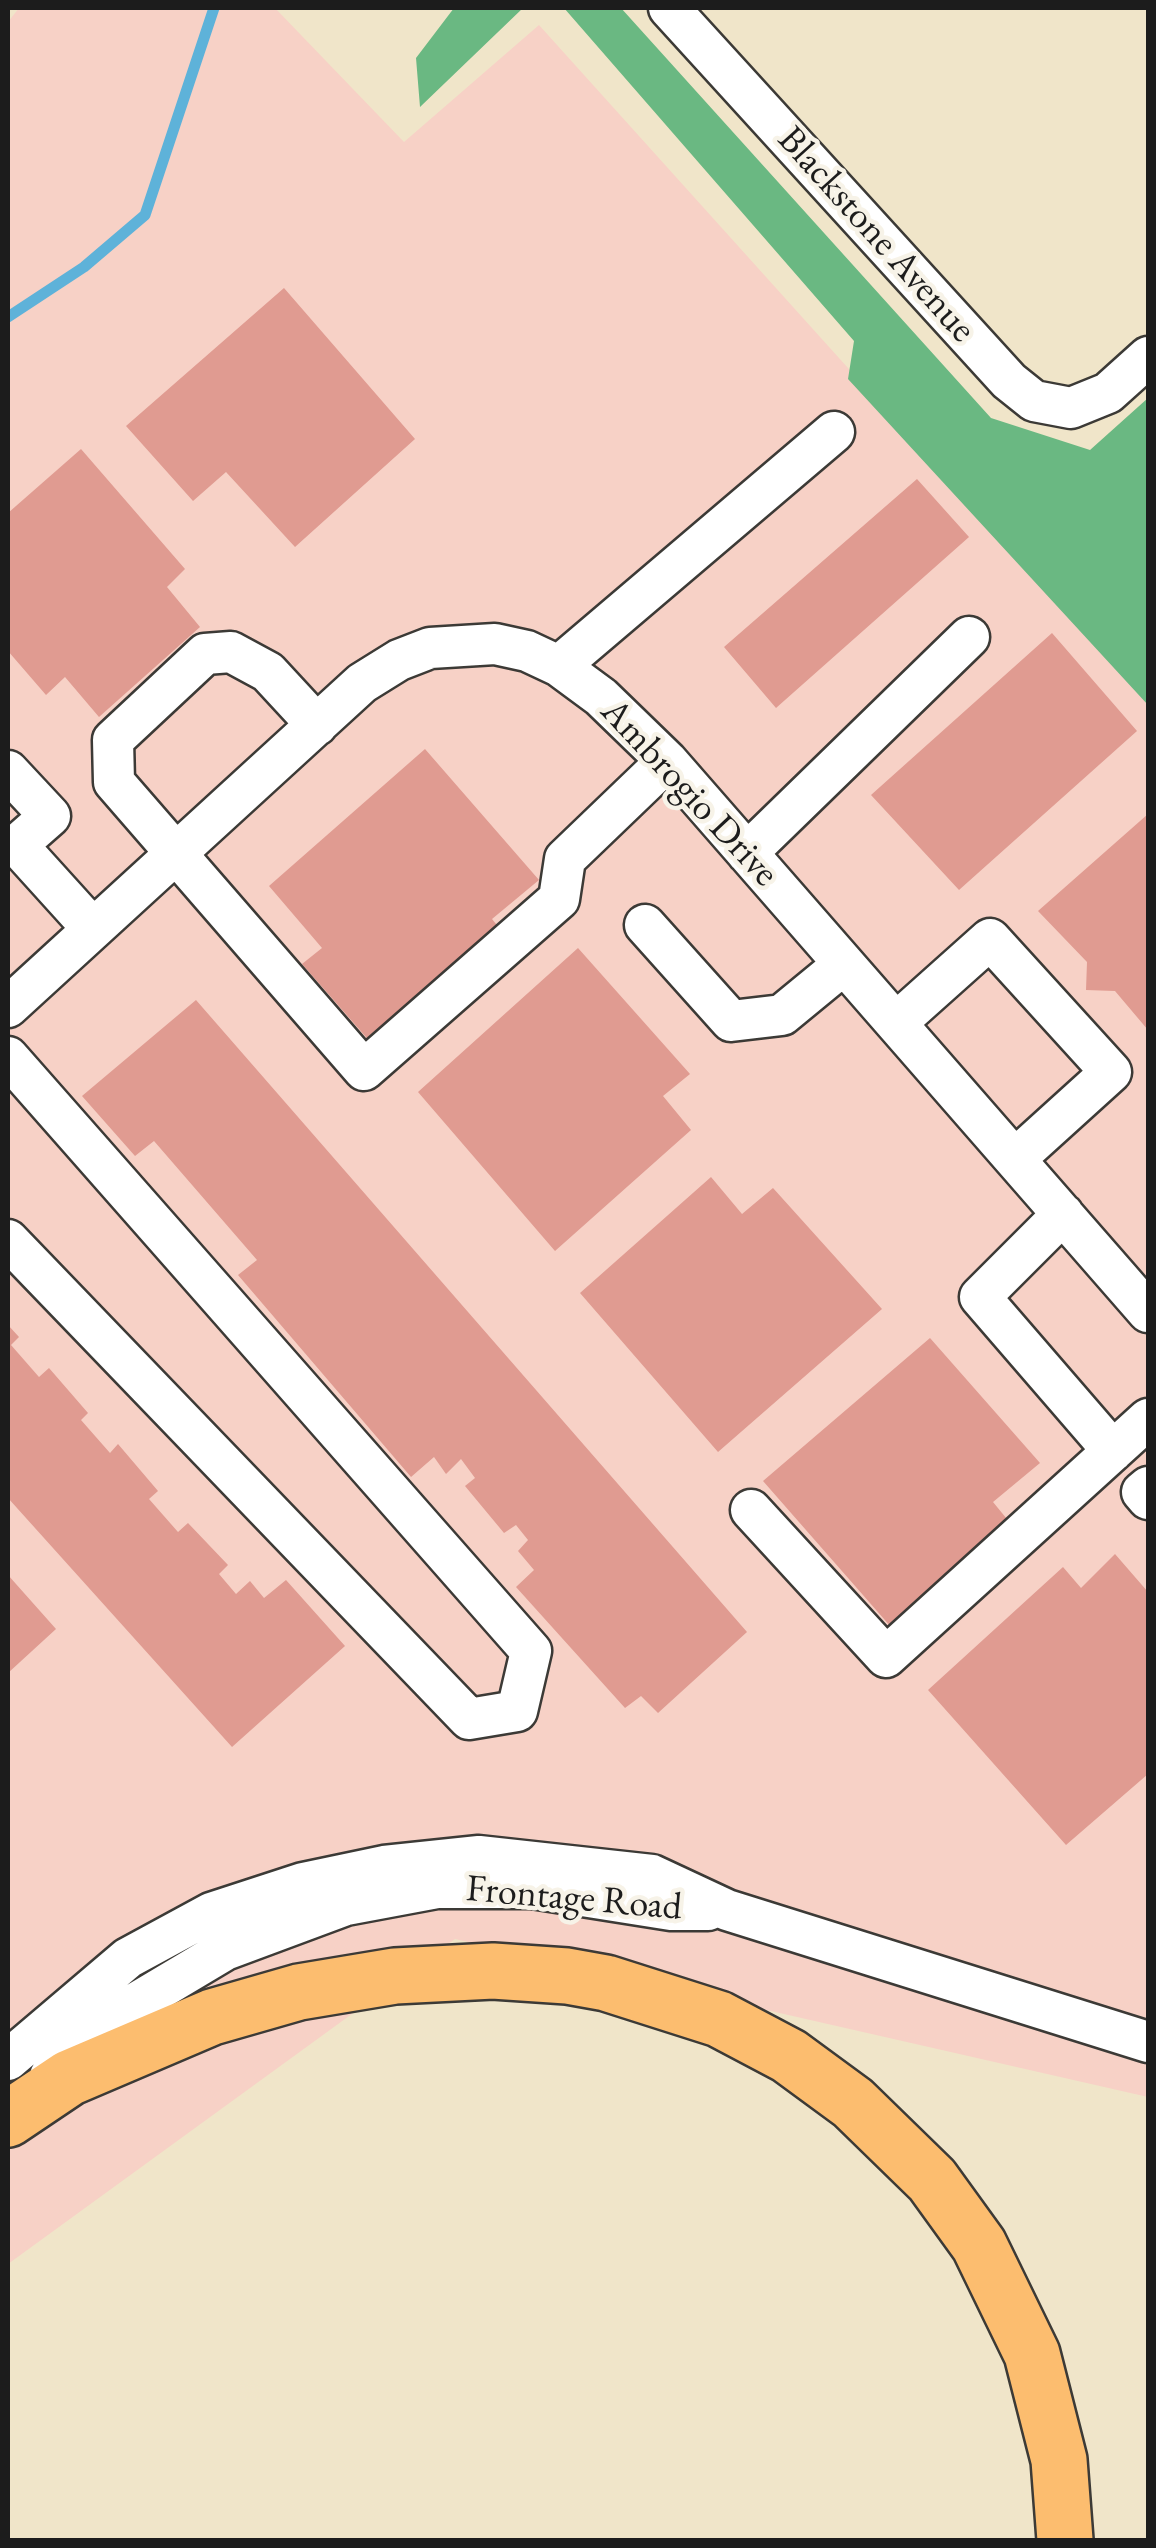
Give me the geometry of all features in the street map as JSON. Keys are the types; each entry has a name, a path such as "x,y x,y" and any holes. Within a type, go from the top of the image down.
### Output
{"highway":[{"path":"8,2117 69,2078 212,2017 299,1992 376,1980 493,1972 567,1976 694,2009 790,2056 854,2103 932,2180 979,2246 1032,2354 1059,2460 1065,2540"}],"street":[{"name":"Blackstone Avenue","path":"669,8 1009,381 1034,401 1071,408 1108,392 1148,357"},
{"path":"558,666 834,432"},
{"path":"747,853 969,637"},
{"name":"Ambrogio Drive","path":"8,1007 362,683 399,660 430,648 495,644 558,666 601,697 667,760 1148,1312"},
{"path":"316,725 268,672 231,652 205,654 112,740 114,782 364,1070 559,899 566,859 667,760"},
{"path":"8,771 50,816 12,849 93,929"},
{"path":"645,925 731,1022 782,1015 844,964"},
{"path":"896,1022 990,939 1111,1072 1014,1159"},
{"path":"8,1057 531,1651 516,1710 469,1719 8,1240"},
{"path":"1063,1214 980,1296 1113,1451"},
{"path":"751,1510 886,1658 1148,1419"},
{"path":"1148,1487 1142,1492 1148,1499"},
{"name":"Frontage Road","path":"8,2060 128,1958 212,1914 303,1883 384,1866 479,1856 652,1875 727,1910 1148,2042"},
{"name":"Frontage Road","path":"8,2117 116,2015 225,1950 346,1905 437,1888 513,1888 671,1910 727,1910"}],"shaded area":[{"path":"19,8 275,8 404,142 539,25 1148,701 1148,2097 455,1939 8,2264 8,22"}],"green space":[{"path":"454,8 523,8 420,107 416,58"},
{"path":"564,8 621,8 991,418 1090,450 1148,398 1148,705 848,379 854,341"}],"building":[{"path":"284,288 415,439 295,547 226,472 193,501 126,426"},
{"path":"81,449 185,569 167,587 200,627 99,717 65,677 46,695 8,651 8,513"},
{"path":"917,479 969,537 776,708 724,647"},
{"path":"1052,633 1137,731 959,890 871,795"},
{"path":"425,749 539,880 492,919 509,940 380,1053 302,964 322,948 269,886"},
{"path":"1148,814 1148,1030 1115,991 1086,990 1087,962 1038,911"},
{"path":"578,948 690,1074 663,1096 691,1130 555,1251 418,1092"},
{"path":"196,1000 747,1632 658,1713 641,1696 625,1708 516,1587 534,1570 518,1551 528,1540 516,1525 504,1533 465,1486 475,1478 461,1459 446,1474 434,1457 411,1477 238,1275 257,1260 154,1141 135,1156 82,1096"},
{"path":"711,1177 742,1214 773,1188 882,1309 718,1452 580,1293"},
{"path":"8,1325 19,1337 11,1345 39,1377 49,1368 88,1413 81,1420 110,1453 118,1444 158,1491 149,1499 178,1532 188,1523 228,1565 219,1574 236,1594 250,1581 264,1598 286,1580 345,1646 232,1747 8,1498"},
{"path":"930,1338 1040,1463 993,1502 1011,1524 891,1627 763,1481"},
{"path":"1115,1554 1148,1592 1148,1774 1066,1845 928,1690 1063,1567 1081,1588"},
{"path":"8,1575 56,1629 8,1673"}],"waterway":[{"path":"8,317 84,267 145,215 214,8"}]}
